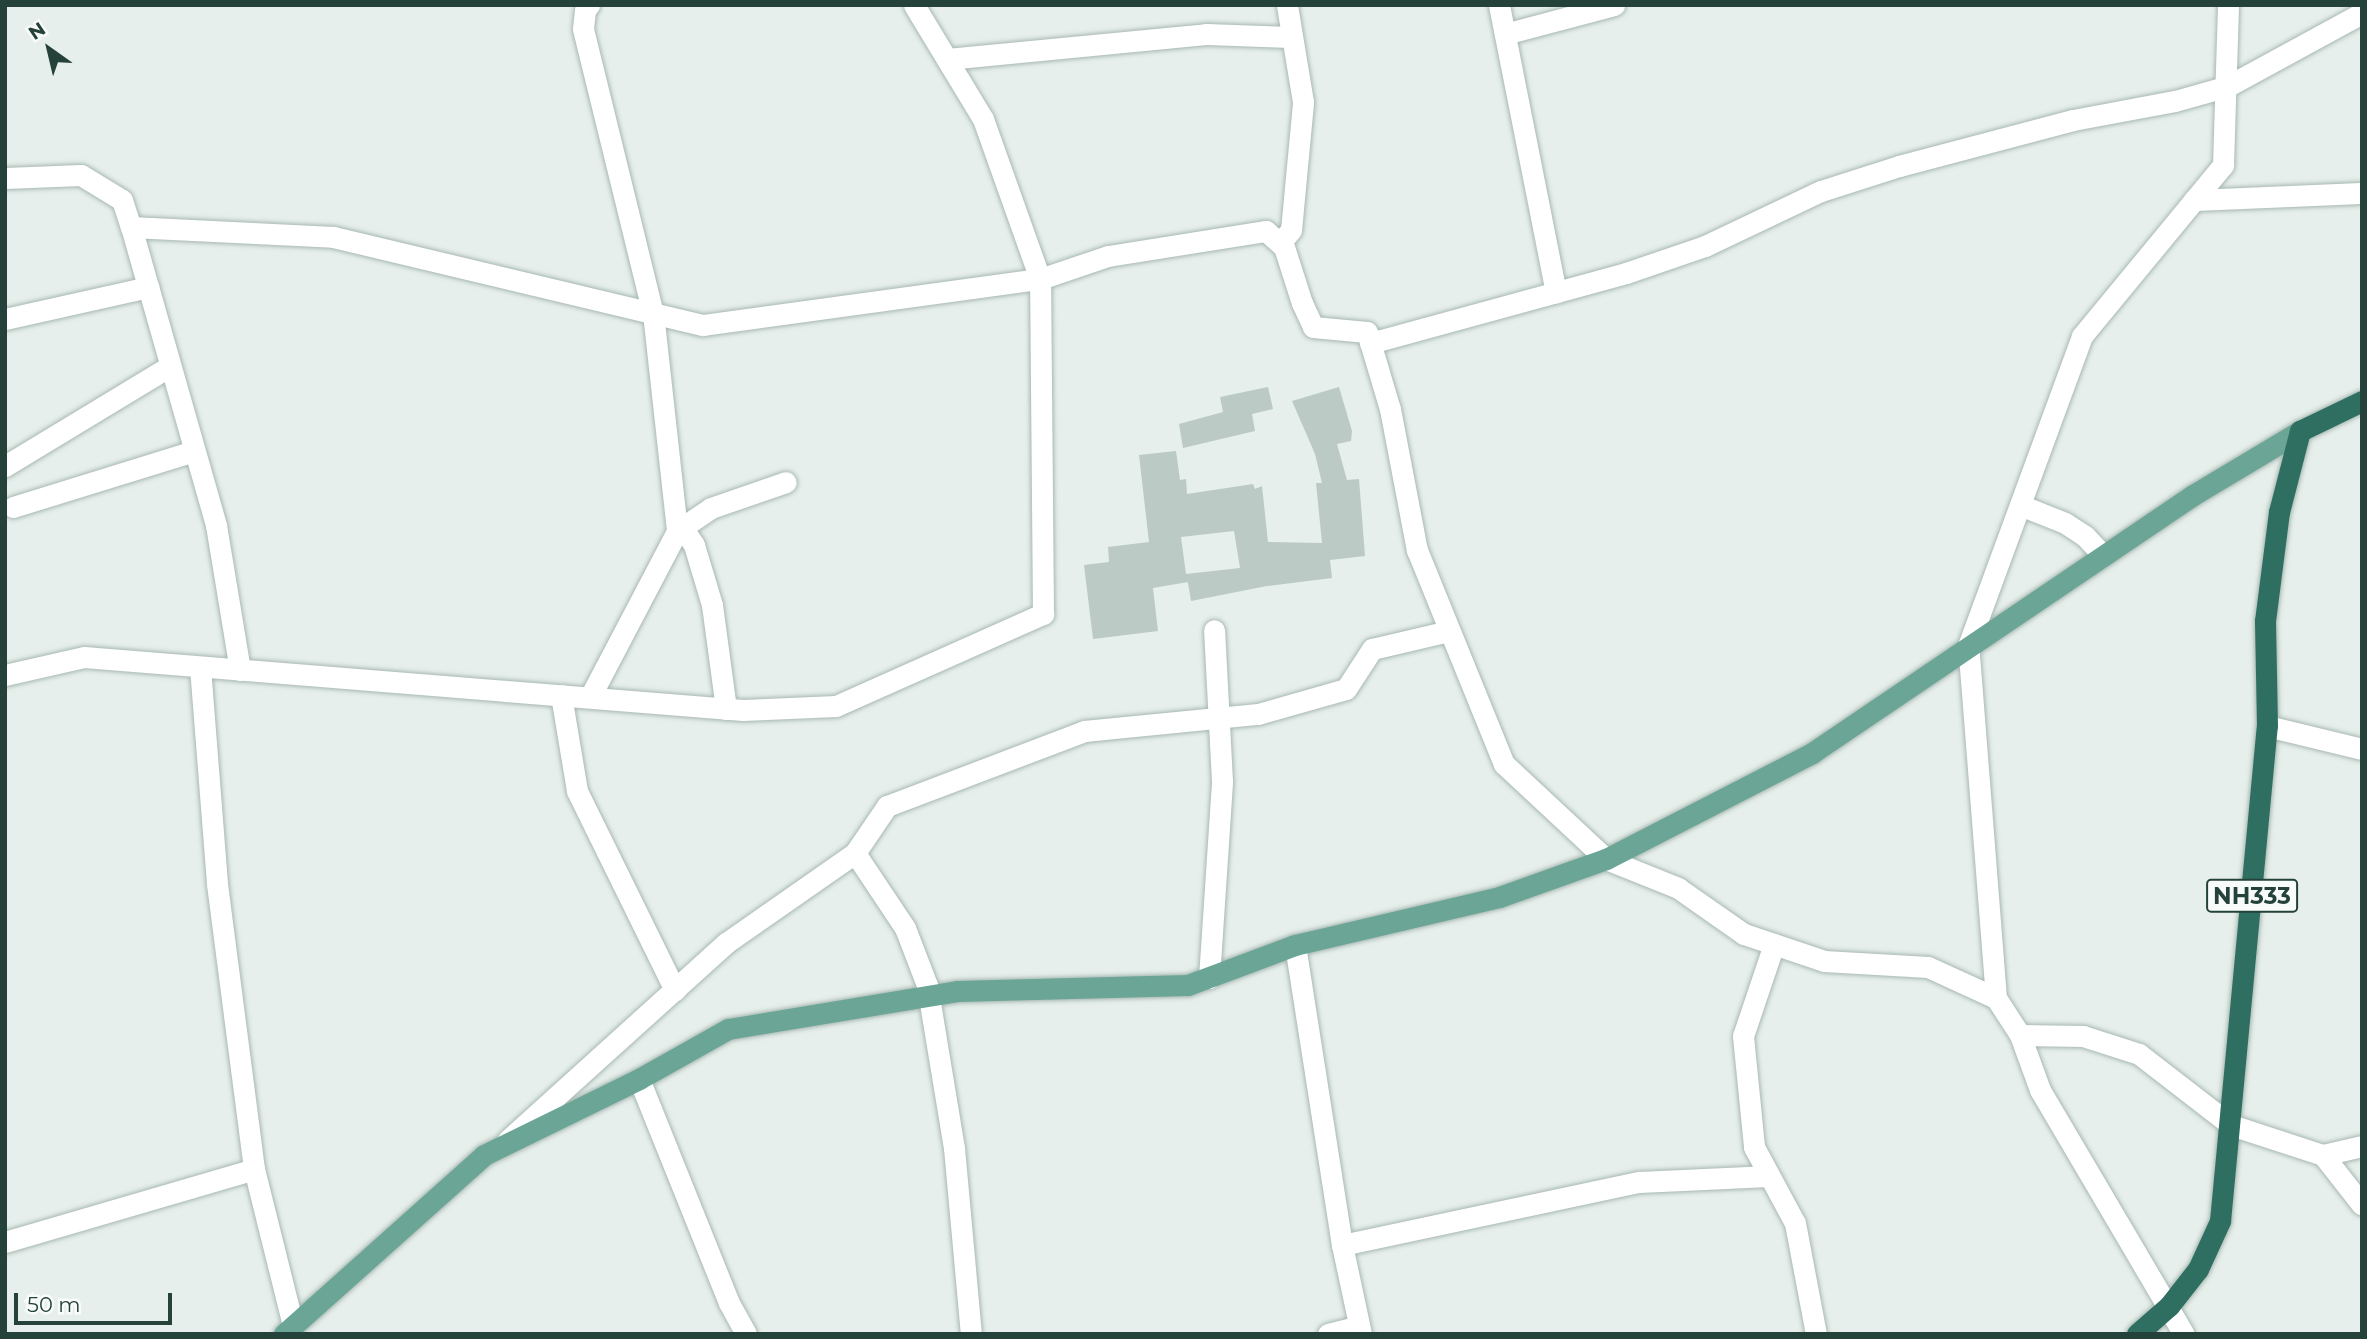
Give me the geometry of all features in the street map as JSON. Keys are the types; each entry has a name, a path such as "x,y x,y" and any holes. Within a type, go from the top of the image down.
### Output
{"highway":[{"path":"2300,431 2362,401"},
{"name":"NH333","path":"2137,1334 2169,1306 2198,1269 2220,1221 2267,726 2265,621 2279,512 2300,431"}],"main road":[{"path":"289,1329 484,1156 639,1079 728,1029 957,990 1188,985 1295,945 1499,897 1606,859 1812,753 2193,495 2300,431"}],"street":[{"path":"589,5 585,10 583,29 653,313 677,531"},
{"path":"5,675 84,657 726,709 836,706 1043,614 1040,279 984,119 914,5"},
{"path":"1280,243 1291,230 1303,102 1290,37 1287,5"},
{"path":"1499,5 1556,292"},
{"path":"1505,34 1614,5"},
{"path":"2184,1334 2040,1090 2020,1035 1996,998 1968,646 2082,336 2223,165 2228,86 2228,5"},
{"path":"1370,343 1626,273 1705,246 1821,191 1899,166 2073,120 2175,101 2228,86 2362,13"},
{"path":"947,59 1206,34 1290,37"},
{"path":"5,178 81,175 122,200 216,525 240,670"},
{"path":"2194,200 2362,193"},
{"path":"131,226 333,237 704,325 1040,279 1108,257 1266,232 1280,243 1313,327 1367,332 1390,409 1417,550 1504,764 1606,859 1678,888 1744,934 1824,961 1927,967 1996,998"},
{"path":"5,319 148,287"},
{"path":"5,466 170,366"},
{"path":"13,507 194,451"},
{"path":"590,698 677,531 711,508 786,482"},
{"path":"2020,505 2065,523 2085,536 2103,555"},
{"path":"677,531 686,533 694,545 712,605 726,709"},
{"path":"1209,978 1222,781 1214,630"},
{"path":"501,1146 726,943 855,853 887,806 1084,731 1258,715 1346,689 1372,649 1449,631"},
{"path":"200,667 217,884 254,1169 289,1329"},
{"path":"561,695 577,791 674,990"},
{"path":"2267,726 2362,749"},
{"path":"855,853 905,928 927,985 954,1148 971,1334"},
{"path":"1774,944 1743,1036 1754,1147 1795,1223 1816,1334"},
{"path":"1295,945 1342,1245 1360,1330 1328,1334"},
{"path":"2020,1035 2084,1036 2139,1054 2231,1125 2323,1155 2362,1146"},
{"path":"639,1079 729,1303 746,1334"},
{"path":"2323,1155 2362,1205"},
{"path":"5,1242 254,1169"},
{"path":"1342,1245 1639,1182 1769,1176"},
{"path":"2166,1334 2169,1306"}],"building":[{"path":"1268,387 1273,409 1252,414 1255,431 1183,448 1179,424 1223,412 1220,397"},
{"path":"1339,387 1352,431 1351,441 1337,444 1347,480 1359,479 1365,556 1330,560 1332,578 1267,586 1191,601 1188,582 1153,588 1158,631 1093,639 1084,565 1109,562 1108,547 1149,542 1139,455 1176,451 1180,480 1186,479 1187,494 1253,484 1255,489 1262,486 1268,542 1322,543 1316,483 1322,483 1315,454 1292,401","holes":["1234,531 1240,568 1186,574 1181,537"]}]}
